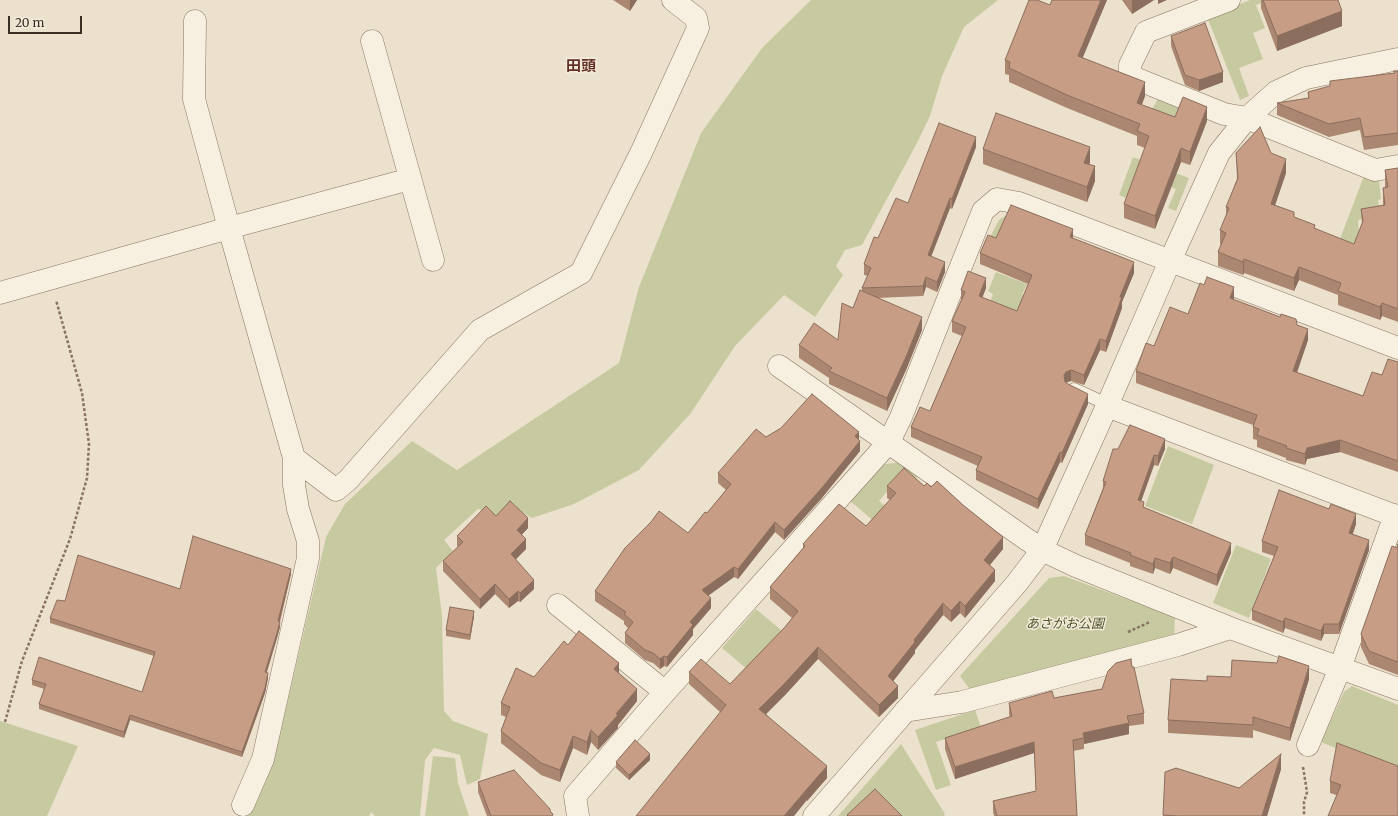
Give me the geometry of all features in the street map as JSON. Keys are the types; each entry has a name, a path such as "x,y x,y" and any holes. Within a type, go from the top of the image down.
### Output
{"street":[{"path":"294,458 336,490 348,480 480,330 581,273 641,153 698,28 696,18 673,0"},
{"path":"1229,0 1146,32 1130,65 1130,74 1137,79 1224,114 1247,118 1375,170 1398,166"},
{"path":"195,21 194,99 294,458 294,486 298,509 308,541 308,558 263,759 243,805"},
{"path":"372,41 433,260"},
{"path":"814,816 1017,583 1042,550 1219,153 1247,118 1276,92 1306,78 1398,59"},
{"path":"0,293 229,228 410,179"},
{"path":"578,816 575,796 665,692 889,442 904,410 983,211 997,199 1018,203 1398,348"},
{"path":"779,366 1042,550 1076,566 1230,628 1398,689"},
{"path":"1107,406 1396,516 1340,668 1308,745"},
{"path":"558,605 665,692"},
{"path":"905,711 962,702 1178,645 1230,628"}],"lane":[{"path":"1071,388 1096,399 1107,406"}],"path":[{"path":"5,722 22,661 70,540 87,478 89,444 82,393 50,279"},
{"path":"1127,632 1160,617 1166,601"},
{"path":"1304,816 1304,802 1307,792 1303,762 1308,745"}],"green space":[{"path":"811,0 998,0 964,27 942,76 930,116 917,143 862,245 845,250 836,266 843,275 815,317 784,295 735,346 691,413 639,470 574,504 532,518 510,505 495,516 478,509 444,540 453,551 436,568 442,616 444,711 453,721 488,734 480,779 467,785 460,755 434,748 425,760 420,816 375,816 371,812 369,816 248,816 271,765 278,743 326,537 345,504 412,441 457,470 619,363 639,287 701,133 762,48"},
{"path":"1250,0 1269,0 1256,5 1265,28 1253,33 1263,59 1239,68 1249,96 1240,100 1207,17"},
{"path":"1159,97 1184,108 1175,131 1146,120"},
{"path":"1133,157 1189,178 1176,211 1168,208 1176,189 1136,174 1126,198 1119,195"},
{"path":"1364,176 1379,180 1381,199 1378,200 1380,217 1358,220 1360,245 1340,239"},
{"path":"1008,214 1021,237 988,241 999,220"},
{"path":"996,272 1027,284 1022,295 1030,298 1036,323 989,304 993,294 988,291"},
{"path":"1168,446 1214,465 1192,524 1145,506"},
{"path":"901,462 917,477 912,483 902,474 879,501 887,508 875,522 849,500 879,465"},
{"path":"1236,545 1271,559 1249,618 1213,603"},
{"name":"あさがお公園","path":"1064,576 1175,617 1174,639 974,695 960,676 1049,578"},
{"path":"756,609 781,630 747,669 722,648"},
{"path":"1352,686 1398,705 1398,768 1396,773 1321,742 1344,692"},
{"path":"975,710 981,727 936,742 951,785 936,790 915,730"},
{"path":"0,721 78,746 47,816 0,816"},
{"path":"901,744 945,814 944,816 838,816"},
{"path":"433,756 455,758 458,783 469,816 425,816"}],"building":[{"path":"1029,0 1037,0 1050,5 1052,0 1101,0 1078,56 1145,82 1137,103 1175,117 1183,97 1207,107 1190,152 1181,148 1155,216 1124,204 1149,136 1137,131 1140,124 1067,95 1009,68 1010,62 1005,60"},
{"path":"1263,0 1338,0 1342,11 1277,36"},
{"path":"1205,23 1223,72 1199,80 1185,75 1171,36"},
{"path":"1394,71 1398,71 1398,133 1364,137 1360,118 1329,124 1277,103 1309,98 1308,92 1330,86 1330,81 1395,73"},
{"path":"996,113 1090,147 1084,163 1095,166 1087,187 983,149"},
{"path":"939,123 976,137 928,255 945,262 937,282 926,277 923,286 862,288 871,268 864,264 874,237 878,238 896,198 908,203"},
{"path":"1260,127 1271,153 1286,159 1271,204 1294,212 1294,217 1315,225 1314,228 1354,244 1363,221 1361,209 1385,205 1383,188 1388,187 1385,170 1398,168 1398,309 1382,303 1380,307 1338,291 1341,283 1299,267 1294,278 1244,259 1243,262 1218,252 1226,233 1220,230 1229,208 1226,207 1238,178 1236,153"},
{"path":"1011,205 1073,229 1070,237 1134,262 1120,297 1122,297 1106,341 1100,339 1084,375 1071,370 1066,372 1064,375 1065,382 1088,394 1062,453 1060,452 1038,499 976,470 982,457 911,427 920,407 930,411 966,327 952,321 965,292 961,290 968,271 986,278 979,296 1017,311 1032,275 980,253 988,235 996,238"},
{"path":"1207,277 1234,287 1230,298 1280,317 1281,314 1296,319 1297,325 1308,329 1293,371 1363,396 1372,372 1382,375 1388,359 1398,362 1398,461 1340,440 1307,448 1305,454 1286,448 1287,446 1257,435 1259,429 1253,427 1257,415 1136,371 1146,343 1154,346 1170,307 1188,314 1200,283 1204,285"},
{"path":"860,290 922,317 887,398 829,371 832,368 799,345 814,323 838,340 842,303 853,308"},
{"path":"812,394 859,432 855,436 860,441 821,489 784,530 775,522 738,569 734,567 702,590 711,598 690,622 693,625 667,657 664,656 660,659 653,653 645,650 625,633 633,622 624,614 626,612 595,591 625,548 651,522 659,511 688,533 731,484 718,473 756,429 766,437 781,428"},
{"path":"1130,425 1165,439 1158,456 1154,455 1138,500 1144,502 1143,507 1231,543 1217,575 1173,557 1170,563 1155,558 1153,564 1130,555 1131,553 1085,535 1106,482 1103,481 1113,449 1118,449"},
{"path":"904,468 924,486 927,483 931,487 937,481 963,505 1003,537 984,560 995,570 965,606 960,601 951,611 943,603 888,676 898,686 879,705 818,647 759,709 827,766 784,816 636,816 726,705 689,672 701,659 730,684 785,627 798,611 770,587 805,546 803,544 839,504 866,526 896,493 887,486"},
{"path":"1279,490 1329,509 1331,504 1356,514 1349,533 1369,540 1339,624 1324,624 1321,631 1285,618 1283,622 1252,610 1278,547 1262,541"},
{"path":"510,501 528,518 517,530 526,539 511,554 534,580 520,593 518,591 509,599 495,584 480,599 443,561 463,542 457,536 486,506 496,516"},
{"path":"193,536 291,569 278,621 280,622 265,672 268,673 265,688 242,752 130,715 124,732 39,704 46,684 32,680 39,657 142,692 155,652 50,618 57,600 65,601 78,555 180,589"},
{"path":"1398,544 1398,662 1369,651 1361,634 1392,546 1397,548"},
{"path":"450,607 474,611 470,635 446,630"},
{"path":"579,631 619,663 614,669 637,689 616,714 618,715 598,737 591,730 587,742 573,736 560,770 541,763 501,731 510,707 501,703 516,668 534,677 564,641 568,645"},
{"path":"1279,656 1309,666 1290,728 1253,717 1253,725 1168,720 1171,679 1207,681 1207,676 1231,677 1232,660 1277,663"},
{"path":"1131,659 1144,713 1127,716 1129,723 1083,733 1084,738 1073,740 1077,816 997,816 993,801 1036,791 1034,742 955,767 945,738 1012,716 1009,703 1052,691 1054,698 1102,689 1108,671 1116,663"},
{"path":"635,740 650,754 629,775 616,762"},
{"path":"1337,743 1398,766 1398,816 1328,816 1341,785 1330,781"},
{"path":"1281,754 1262,816 1163,815 1165,772 1176,768 1239,788"},
{"path":"514,770 550,809 553,814 552,816 491,816 478,782"},
{"path":"875,789 902,816 847,815"}],"district":[{"name":"田頭","path":"581,67"}]}
